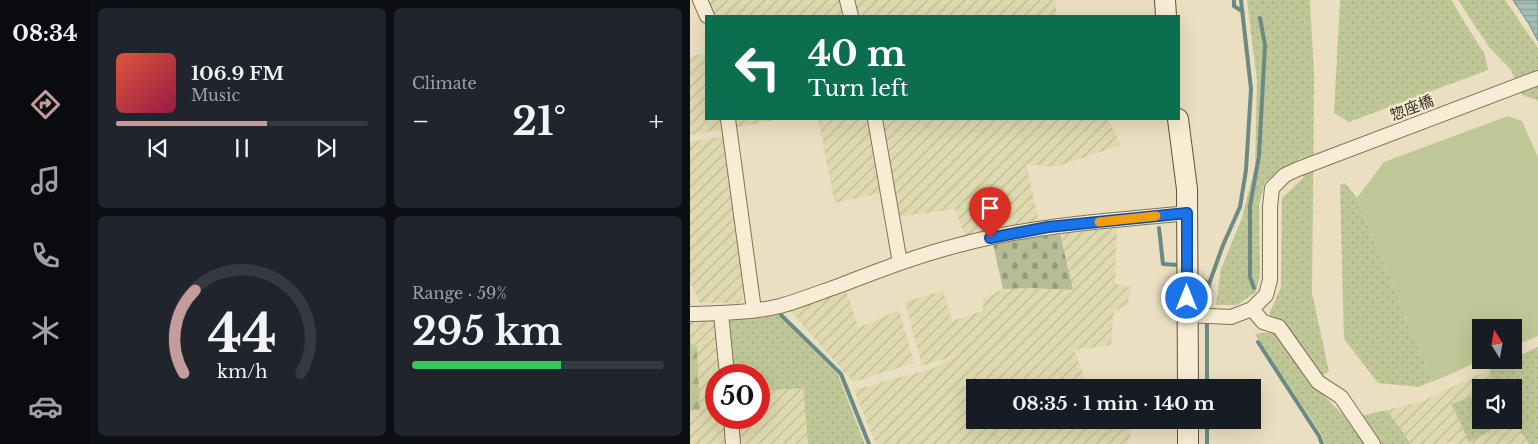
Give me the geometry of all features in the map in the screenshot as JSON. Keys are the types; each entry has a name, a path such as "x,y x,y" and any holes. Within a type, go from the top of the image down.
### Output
{"main road":[{"path":"1165,0 1166,15"},
{"path":"1178,120 1187,189 1192,315 1188,379"},
{"path":"1188,429 1188,444"}],"street":[{"path":"700,0 707,15"},
{"path":"847,0 851,15"},
{"name":"惣座橋","path":"1252,309 1266,295 1270,280 1270,207 1272,188 1285,175 1538,78"},
{"path":"728,120 754,310"},
{"path":"875,120 900,263"},
{"path":"690,314 754,310 778,306 797,301 900,263 959,245 1048,227 1187,213"},
{"path":"1192,315 1230,317 1252,309 1262,322 1279,327 1318,382 1341,397 1372,443"},
{"path":"721,313 726,364"},
{"path":"732,429 733,444"}],"shaded area":[{"path":"706,0 842,0 846,15 712,15"},
{"path":"853,0 1056,0 1056,15 857,15"},
{"path":"705,53 705,120 723,120 726,129 690,135 690,56"},
{"path":"735,120 776,120 737,127"},
{"path":"818,120 870,120 884,192 835,203"},
{"path":"880,120 1108,120 1121,145 1056,167 1026,164 1039,222 990,230 966,237 955,209 898,217"},
{"path":"725,136 744,295 738,303 700,303 690,282 690,142"},
{"path":"1117,228 1115,284 1131,287 1127,306 1114,311 1111,345 1074,350 1085,379 966,379 966,429 1132,429 1128,444 876,444 854,390 934,368 957,355 922,366 905,302 943,291 952,321 983,311 982,299 1003,289 1072,290 1060,234"},
{"path":"846,290 858,328 899,310 914,363 853,382 788,308"},
{"path":"690,321 714,321 719,364 705,364 705,429 725,429 727,444 690,444 690,411 700,410 697,347 690,343"},
{"path":"1490,369 1491,379 1472,379 1472,397 1451,405 1469,441 1494,429 1519,429 1529,444 1453,444 1452,442 1443,444 1411,444 1387,410 1423,401"},
{"path":"803,388 808,444 739,444 738,429 770,429 770,390"}],"green space":[{"path":"1247,0 1310,0 1314,76 1312,293 1329,372 1310,381 1347,419 1387,410 1411,444 1325,444 1321,434 1255,334 1286,330 1269,314 1281,287 1282,198 1303,178 1302,157 1265,182 1259,205 1260,274 1256,292 1237,305 1216,305 1221,269 1242,218 1255,167 1257,81"},
{"path":"1340,0 1451,0 1485,55 1488,70 1349,122 1334,113"},
{"path":"1458,0 1505,0 1538,48 1538,102 1522,95 1511,70 1489,47"},
{"path":"1508,116 1522,121 1538,157 1538,336 1522,343 1522,319 1472,319 1472,364 1439,379 1426,367 1357,198 1384,162"},
{"path":"1345,183 1357,198 1426,367 1439,379 1418,387 1378,383 1344,339 1340,185"},
{"path":"1060,234 1073,290 1003,289 993,244"},
{"path":"778,315 838,375 865,444 808,444 803,388 770,390 770,364 731,364 726,321"},
{"path":"690,343 697,347 700,410 690,411"},
{"path":"1538,347 1538,444 1529,444 1519,429 1522,429 1522,379 1491,379 1490,369 1522,369 1522,354"},
{"path":"1472,396 1472,429 1494,429 1469,442 1451,404"}],"water":[{"path":"1513,0 1538,0 1538,41 1529,24"}],"waterway":[{"path":"1234,0 1234,6 1242,11"},
{"path":"1207,313 1209,284 1223,245 1240,207 1246,170 1251,89 1241,0"},
{"path":"1254,288 1250,277 1250,206 1259,156 1265,45 1260,18"},
{"path":"1159,228 1163,264 1178,265"},
{"path":"1195,275 1209,284"},
{"path":"781,315 841,374 869,444"},
{"path":"1207,320 1207,379"},
{"path":"1258,342 1319,436 1322,444"},
{"path":"1207,429 1207,444"}],"slow traffic":[{"path":"1099,222 1156,216"}],"route":[{"path":"990,238 1048,227 1187,213 1187,298"}]}
